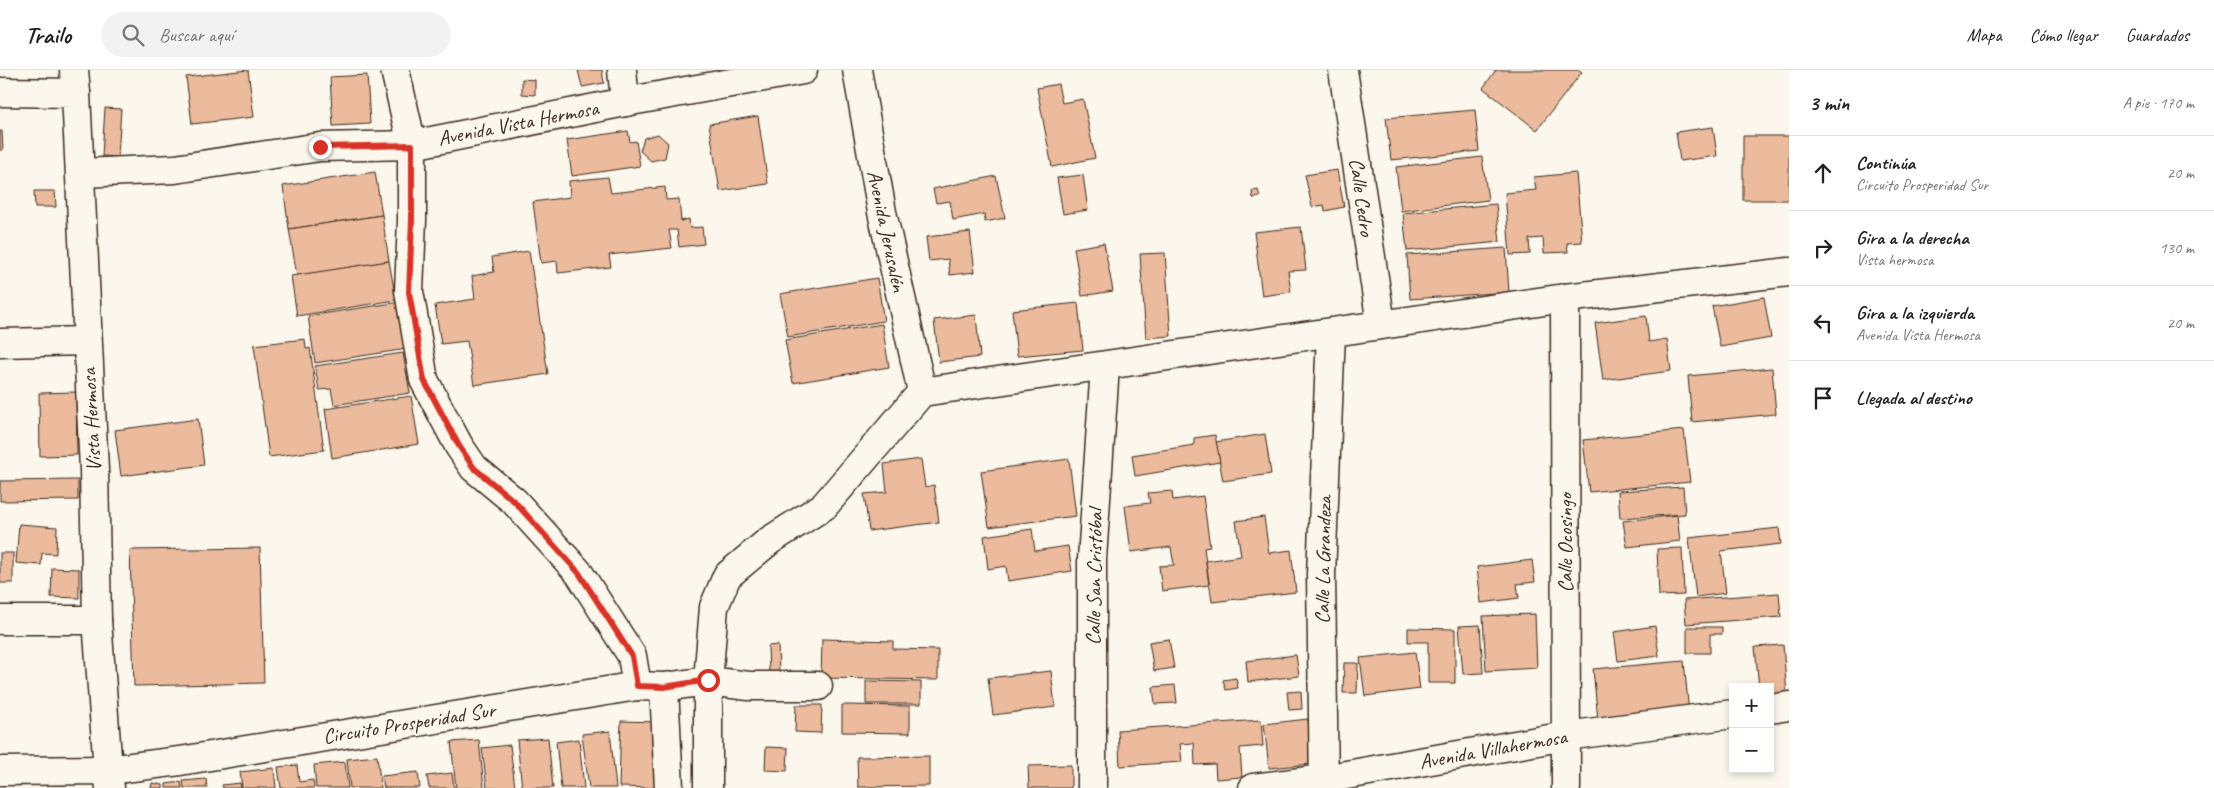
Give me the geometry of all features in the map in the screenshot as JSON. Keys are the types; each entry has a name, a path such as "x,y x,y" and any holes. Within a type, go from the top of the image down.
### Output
{"street":[{"path":"395,70 412,145 412,220 409,292 424,380 459,446 474,468 514,501 579,573 632,656 637,686"},
{"path":"622,70 625,102"},
{"name":"Avenida Vista Hermosa","path":"81,173 175,169 320,147 412,145 625,102 803,70"},
{"name":"Avenida Jerusalén","path":"857,70 882,212 922,392"},
{"name":"Calle Cedro","path":"1343,70 1381,324"},
{"path":"0,92 75,82"},
{"name":"Vista Hermosa","path":"75,82 81,173 94,470 97,620 109,779"},
{"path":"708,788 708,680 714,607 726,576 769,541 824,506 922,392 1565,298 1789,272"},
{"name":"Calle Ocosingo","path":"1565,298 1566,788"},
{"name":"Calle La Grandeza","path":"1324,783 1321,575 1330,332"},
{"path":"0,343 87,341"},
{"name":"Calle San Cristóbal","path":"1092,788 1092,559 1105,366"},
{"path":"0,620 97,620"},
{"name":"Circuito Prosperidad Sur","path":"0,771 109,779 180,761 637,686 664,687 708,680 749,686 818,686"},
{"path":"664,687 669,788"},
{"path":"1774,708 1789,706"},
{"name":"Avenida Villahermosa","path":"1253,788 1324,783 1566,736 1729,715"}],"building":[{"path":"248,70 254,117 192,124 186,77"},
{"path":"578,70 602,70 604,83 582,87"},
{"path":"1496,70 1579,70 1582,72 1537,130 1483,88"},
{"path":"367,75 370,124 333,126 330,77"},
{"path":"522,79 535,80 535,95 522,94"},
{"path":"1058,84 1062,103 1083,99 1095,158 1052,167 1037,88"},
{"path":"105,108 121,109 118,157 102,156"},
{"path":"1475,110 1479,151 1391,160 1386,118"},
{"path":"758,116 768,184 720,191 709,124"},
{"path":"1713,127 1717,156 1680,161 1676,132"},
{"path":"0,131 2,131 3,150 0,150"},
{"path":"628,131 630,142 636,141 640,166 572,176 567,140"},
{"path":"658,134 668,143 665,158 651,161 640,151 644,138"},
{"path":"1743,136 1789,136 1789,200 1743,200"},
{"path":"1482,157 1488,200 1401,211 1396,167"},
{"path":"1337,170 1344,207 1325,211 1324,205 1312,207 1305,175"},
{"path":"375,172 382,215 289,229 283,186"},
{"path":"1576,173 1582,242 1567,243 1568,252 1544,253 1543,238 1529,239 1530,254 1510,255 1505,193 1536,190 1534,177"},
{"path":"1083,175 1088,210 1063,214 1057,178"},
{"path":"996,176 1005,218 985,222 984,214 953,220 950,201 936,203 933,189"},
{"path":"608,177 611,193 665,187 666,200 679,199 681,221 689,219 690,228 702,227 704,244 679,247 677,230 669,230 672,248 609,255 611,267 558,273 557,261 541,263 533,202 570,197 569,181"},
{"path":"1258,190 1260,197 1253,198 1252,191"},
{"path":"34,191 55,191 56,207 35,207"},
{"path":"1496,204 1500,242 1407,251 1403,213"},
{"path":"382,215 389,261 297,276 289,229"},
{"path":"1301,227 1306,270 1288,271 1291,292 1262,296 1254,232"},
{"path":"970,232 975,272 950,275 948,259 929,261 926,237"},
{"path":"1104,243 1113,291 1082,296 1074,248"},
{"path":"1506,248 1509,292 1410,299 1407,255"},
{"path":"529,251 548,374 474,385 467,341 441,344 435,305 475,299 472,276 494,272 492,257"},
{"path":"1165,253 1171,336 1146,338 1140,254"},
{"path":"389,261 396,300 297,316 291,276"},
{"path":"877,278 884,321 788,337 780,294"},
{"path":"1764,297 1771,338 1720,347 1712,306"},
{"path":"400,302 407,349 315,363 308,316"},
{"path":"1078,303 1083,350 1017,356 1012,310"},
{"path":"976,315 980,357 939,362 934,320"},
{"path":"1646,316 1649,342 1667,339 1671,371 1603,380 1595,323"},
{"path":"882,324 889,367 793,383 785,340"},
{"path":"305,339 306,349 310,348 324,450 269,457 254,345"},
{"path":"403,353 410,393 334,405 331,389 319,390 315,366"},
{"path":"1772,368 1776,414 1692,422 1688,376"},
{"path":"76,392 77,455 40,456 39,393"},
{"path":"411,396 419,444 332,458 325,409"},
{"path":"198,419 204,465 121,476 115,430"},
{"path":"1684,430 1690,482 1589,492 1583,440"},
{"path":"1265,434 1271,474 1223,481 1216,442"},
{"path":"1215,435 1220,462 1135,476 1132,455 1194,445 1194,438"},
{"path":"921,459 925,487 934,485 939,522 869,531 864,494 887,492 884,464"},
{"path":"1069,459 1076,516 989,527 981,471"},
{"path":"78,480 78,500 0,501 0,481"},
{"path":"1683,487 1685,514 1620,518 1618,491"},
{"path":"1172,491 1173,500 1203,496 1210,547 1204,548 1209,585 1162,591 1159,566 1174,565 1171,547 1131,552 1125,506 1150,503 1148,493"},
{"path":"1677,515 1680,541 1627,547 1623,521"},
{"path":"1264,517 1269,553 1291,550 1296,592 1212,602 1206,561 1241,556 1236,521"},
{"path":"19,524 57,527 56,554 42,553 41,565 16,563"},
{"path":"1779,528 1781,544 1721,551 1726,593 1696,597 1689,538"},
{"path":"1032,529 1035,551 1068,546 1072,571 1008,581 1006,566 988,569 984,536"},
{"path":"260,548 264,683 134,686 130,550"},
{"path":"1682,548 1684,595 1659,596 1657,549"},
{"path":"0,553 13,553 13,583 0,583"},
{"path":"1532,560 1535,582 1517,584 1519,598 1481,603 1477,567"},
{"path":"52,568 79,569 79,598 51,597"},
{"path":"1779,593 1781,617 1686,624 1684,600"},
{"path":"1535,614 1537,668 1486,671 1483,616"},
{"path":"1480,625 1483,673 1463,674 1459,626"},
{"path":"1655,626 1659,656 1618,661 1614,632"},
{"path":"1687,627 1722,627 1722,634 1710,634 1710,653 1687,653"},
{"path":"1408,628 1455,629 1455,683 1428,683 1428,642 1408,642"},
{"path":"822,639 893,641 893,649 938,650 938,680 821,678"},
{"path":"1169,639 1174,668 1154,671 1149,642"},
{"path":"778,645 779,674 769,674 768,646"},
{"path":"1783,645 1787,695 1774,696 1774,683 1759,683 1755,647"},
{"path":"1415,652 1420,689 1365,696 1360,658"},
{"path":"1296,655 1299,676 1248,682 1246,661"},
{"path":"1684,661 1689,713 1598,720 1593,669"},
{"path":"1344,663 1358,663 1357,693 1343,693"},
{"path":"1051,671 1055,707 993,715 988,678"},
{"path":"1236,678 1238,688 1226,690 1223,680"},
{"path":"866,681 921,682 921,704 866,704"},
{"path":"1175,685 1177,703 1155,704 1153,687"},
{"path":"1301,691 1302,709 1289,710 1287,692"},
{"path":"796,705 822,705 821,733 795,732"},
{"path":"842,705 910,706 910,733 842,732"},
{"path":"1308,719 1312,764 1269,768 1264,724"},
{"path":"1261,720 1263,746 1240,748 1242,777 1216,779 1215,764 1195,765 1194,743 1180,744 1182,762 1120,766 1118,730"},
{"path":"621,721 658,722 657,788 619,787"},
{"path":"610,731 616,788 589,788 582,734"},
{"path":"548,738 553,788 522,788 517,740"},
{"path":"579,739 584,788 561,788 556,742"},
{"path":"479,740 484,788 456,788 451,742"},
{"path":"510,745 515,788 487,788 482,748"},
{"path":"766,747 788,748 787,771 765,770"},
{"path":"377,756 381,788 350,788 347,759"},
{"path":"929,756 929,786 858,787 857,757"},
{"path":"345,762 348,788 316,788 314,765"},
{"path":"297,765 299,782 313,780 314,788 281,788 278,767"},
{"path":"1071,765 1071,788 1029,788 1028,766"},
{"path":"274,768 276,788 242,788 240,772"},
{"path":"418,772 420,788 384,788 382,776"},
{"path":"452,773 454,788 429,788 427,776"},
{"path":"206,779 207,788 184,788 183,781"},
{"path":"181,782 182,788 166,788 166,784"},
{"path":"152,783 163,785 163,788 151,788"},
{"path":"240,783 241,788 223,788 222,785"}],"route":[{"path":"320,147 412,145 412,220 409,292 424,380 459,446 474,468 514,501 579,573 632,656 637,686 664,687 708,680"}]}
